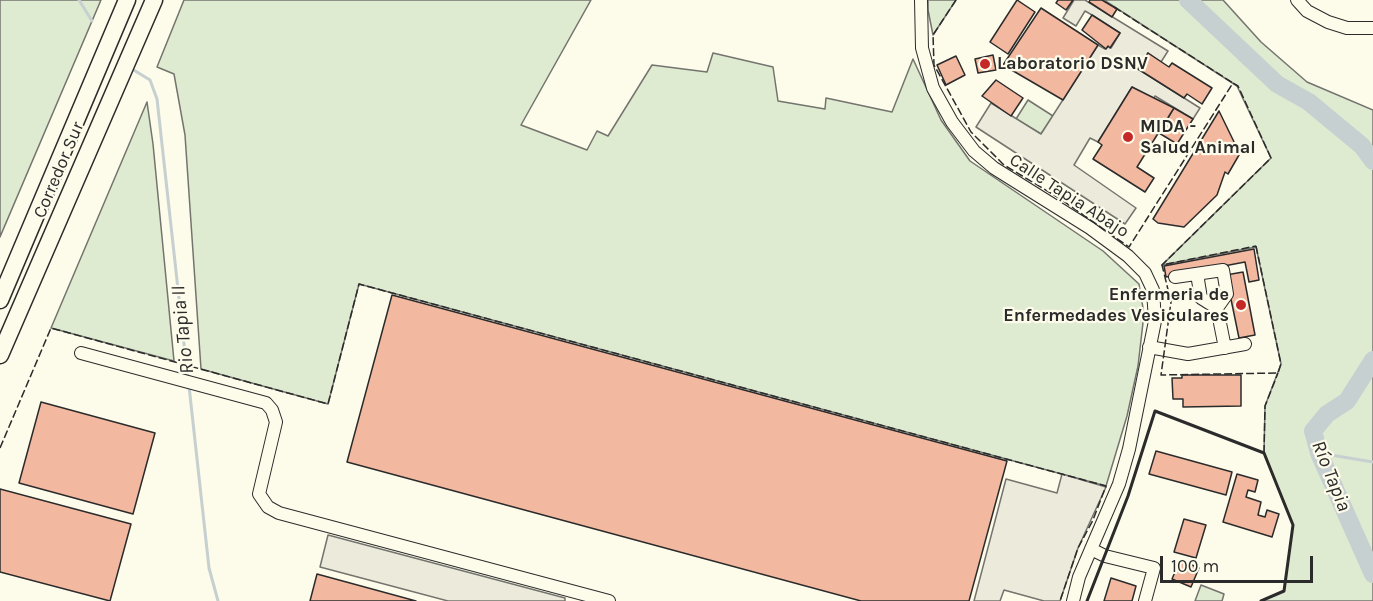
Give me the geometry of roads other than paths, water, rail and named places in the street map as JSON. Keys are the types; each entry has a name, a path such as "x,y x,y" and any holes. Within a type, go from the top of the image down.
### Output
{"highway":[{"name":"Corredor Sur","path":"0,300 127,0"},
{"name":"Corredor Sur","path":"0,355 154,0"}],"street":[{"name":"Calle Tapia Abajo","path":"921,0 922,48 933,88 952,122 974,151 994,168 1090,228 1128,256 1145,273 1153,290 1155,305 1149,347 1119,484 1091,549 1073,601"},
{"path":"1297,0 1306,11 1328,22 1347,28 1373,28"},
{"path":"1175,277 1223,270 1227,294 1217,308"},
{"path":"1197,274 1201,298 1217,308 1225,348"},
{"path":"1149,347 1188,354 1245,344"},
{"path":"81,353 196,386 266,403 272,410 276,422 260,494 268,507 279,513 605,601"},
{"path":"1091,549 1105,556 1154,568 1145,601"}],"waterway":[{"name":"Rio Tapia II","path":"79,0 92,21"},
{"name":"Río Tapia","path":"1188,0 1277,84 1309,102 1362,146 1373,161"},
{"name":"Rio Tapia II","path":"132,69 150,80 157,99 188,380"},
{"name":"Río Tapia","path":"1373,360 1347,401 1327,414 1313,431 1319,453 1373,574"},
{"name":"Rio Tapia II","path":"189,386 209,568 218,601"},
{"path":"1319,453 1373,462"}],"place":[{"name":"Laboratorio DSNV","path":"985,64"},
{"name":"MIDA - Salud Animal","path":"1128,137"},
{"name":"Enfermeria de Enfermedades Vesiculares","path":"1241,305"}]}
